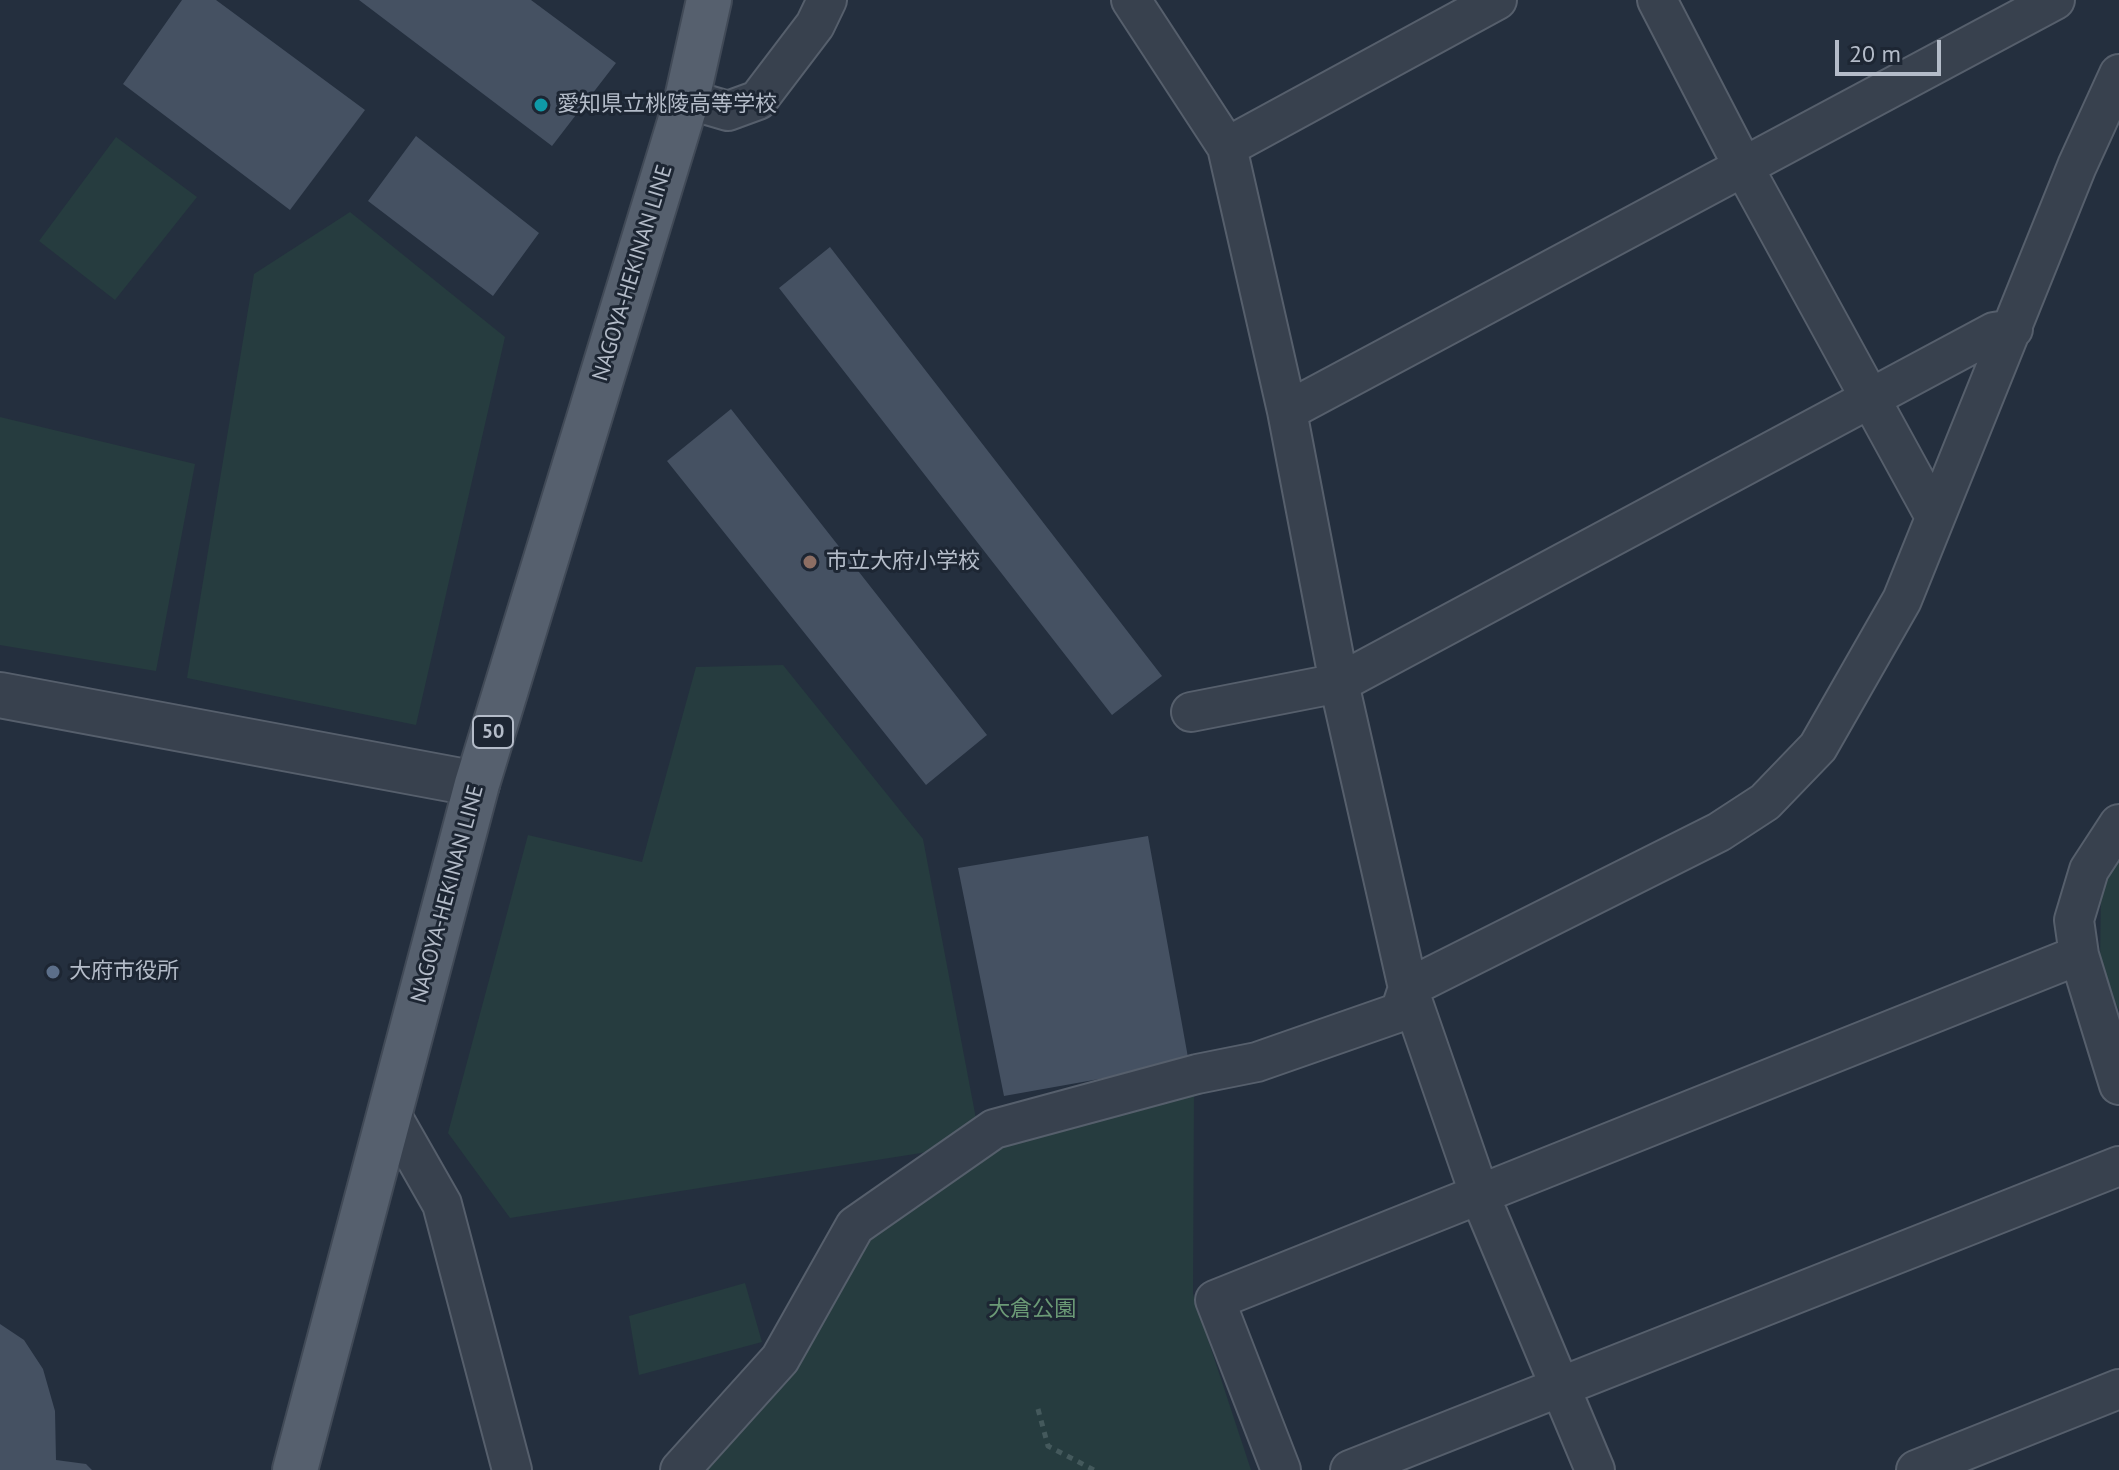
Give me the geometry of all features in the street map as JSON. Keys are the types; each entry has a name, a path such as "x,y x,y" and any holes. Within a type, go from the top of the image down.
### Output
{"main road":[{"name":"NAGOYA-HEKINAN LINE","path":"295,1470 477,784 687,99 709,0"}],"street":[{"path":"687,99 728,111 758,100 815,25 827,0"},
{"path":"1131,0 1227,147 1287,411 1339,683 1408,988 1480,1196 1562,1385 1595,1470"},
{"path":"1227,147 1497,0"},
{"path":"1657,0 1744,168 1934,515"},
{"path":"1287,411 2055,0"},
{"path":"680,1470 780,1359 855,1226 994,1129 1197,1074 1257,1062 1400,1012 1408,988 1719,832 1765,802 1818,747 1902,600 2077,166 2119,74"},
{"path":"1191,712 1339,683 1994,332 2013,329"},
{"path":"0,695 477,784"},
{"path":"2119,824 2089,870 2074,920 2079,955 2119,1085"},
{"path":"1281,1470 1215,1300 2079,955"},
{"path":"389,1111 442,1204 512,1470"},
{"path":"1350,1470 2119,1166"},
{"path":"1916,1470 2119,1389"}],"path":[{"path":"1038,1409 1048,1446 1094,1470"}],"green space":[{"path":"116,137 197,197 115,300 39,241"},
{"path":"350,212 505,337 416,725 187,678 254,274"},
{"path":"0,417 195,464 156,671 0,645"},
{"path":"783,665 923,839 977,1124 959,1147 510,1218 448,1133 528,835 642,862 696,667"},
{"path":"2119,857 2119,1010 2100,970 2101,885"},
{"name":"大倉公園","path":"1194,1091 1193,1294 1251,1470 698,1470 861,1235 997,1139"},
{"path":"745,1283 762,1342 639,1375 629,1316"}],"building":[{"path":"182,0 216,0 365,110 290,210 123,84"},
{"name":"愛知県立桃陵高等学校","path":"359,0 531,0 616,63 552,146"},
{"path":"416,136 539,233 493,296 368,201"},
{"path":"830,247 1162,676 1112,715 779,288"},
{"path":"731,409 987,735 926,785 667,461"},
{"path":"1148,836 1189,1063 1004,1096 958,868"},
{"path":"0,1324 24,1340 43,1369 55,1411 56,1460 86,1464 92,1470 0,1470"}],"place":[{"name":"愛知県立桃陵高等学校","path":"541,105"},
{"name":"市立大府小学校","path":"810,562"},
{"name":"大府市役所","path":"53,972"}]}
